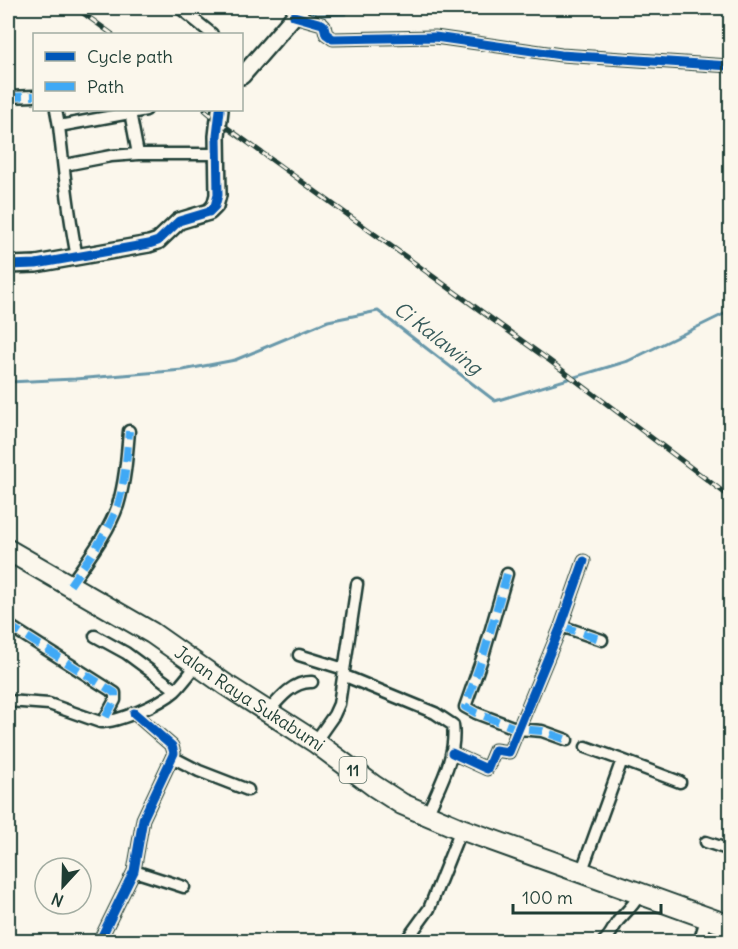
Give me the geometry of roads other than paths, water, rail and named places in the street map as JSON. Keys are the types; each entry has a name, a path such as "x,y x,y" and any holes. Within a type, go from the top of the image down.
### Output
{"highway":[{"name":"Jalan Raya Sukabumi","path":"8,550 143,627 315,742 387,796 461,829 730,926"}],"street":[{"path":"180,8 211,33"},
{"path":"244,68 298,12 322,24 326,34 333,39 435,37 561,55 730,66"},
{"path":"8,97 33,96"},
{"path":"56,111 65,165 68,214 77,257"},
{"path":"58,126 138,111"},
{"path":"8,265 36,264 155,242 179,221 212,211 218,195 217,136 220,111"},
{"path":"130,112 138,154"},
{"path":"65,165 138,154 217,154"},
{"path":"70,585 98,544 118,504 129,431"},
{"path":"452,753 487,769 495,750 509,752 561,626 584,561"},
{"path":"507,574 484,653 465,707 518,729 542,731 567,740"},
{"path":"315,742 337,710 345,673 357,584"},
{"path":"8,625 115,693 115,700 103,722"},
{"path":"561,626 602,640"},
{"path":"95,636 126,653 176,690"},
{"path":"299,655 391,693 447,719 453,725 452,753 427,815"},
{"path":"8,701 49,704 103,722 134,713 160,701 176,690 197,665"},
{"path":"268,712 291,689 299,684 312,682"},
{"path":"99,942 134,871 143,819 174,749 134,713"},
{"path":"586,747 680,782"},
{"path":"172,757 248,790"},
{"path":"581,873 622,760"},
{"path":"405,942 429,909 461,829"},
{"path":"706,842 730,850"},
{"path":"134,871 184,886"},
{"path":"603,942 640,894"},
{"path":"699,942 706,917"}],"waterway":[{"path":"303,11 317,15 345,14 352,8"},
{"name":"Ci Kalawing","path":"8,382 183,370 235,360 328,321 378,311 495,401 628,361 730,311"}],"railway":[{"path":"76,8 111,33"},
{"path":"206,111 550,361 730,497"}]}
